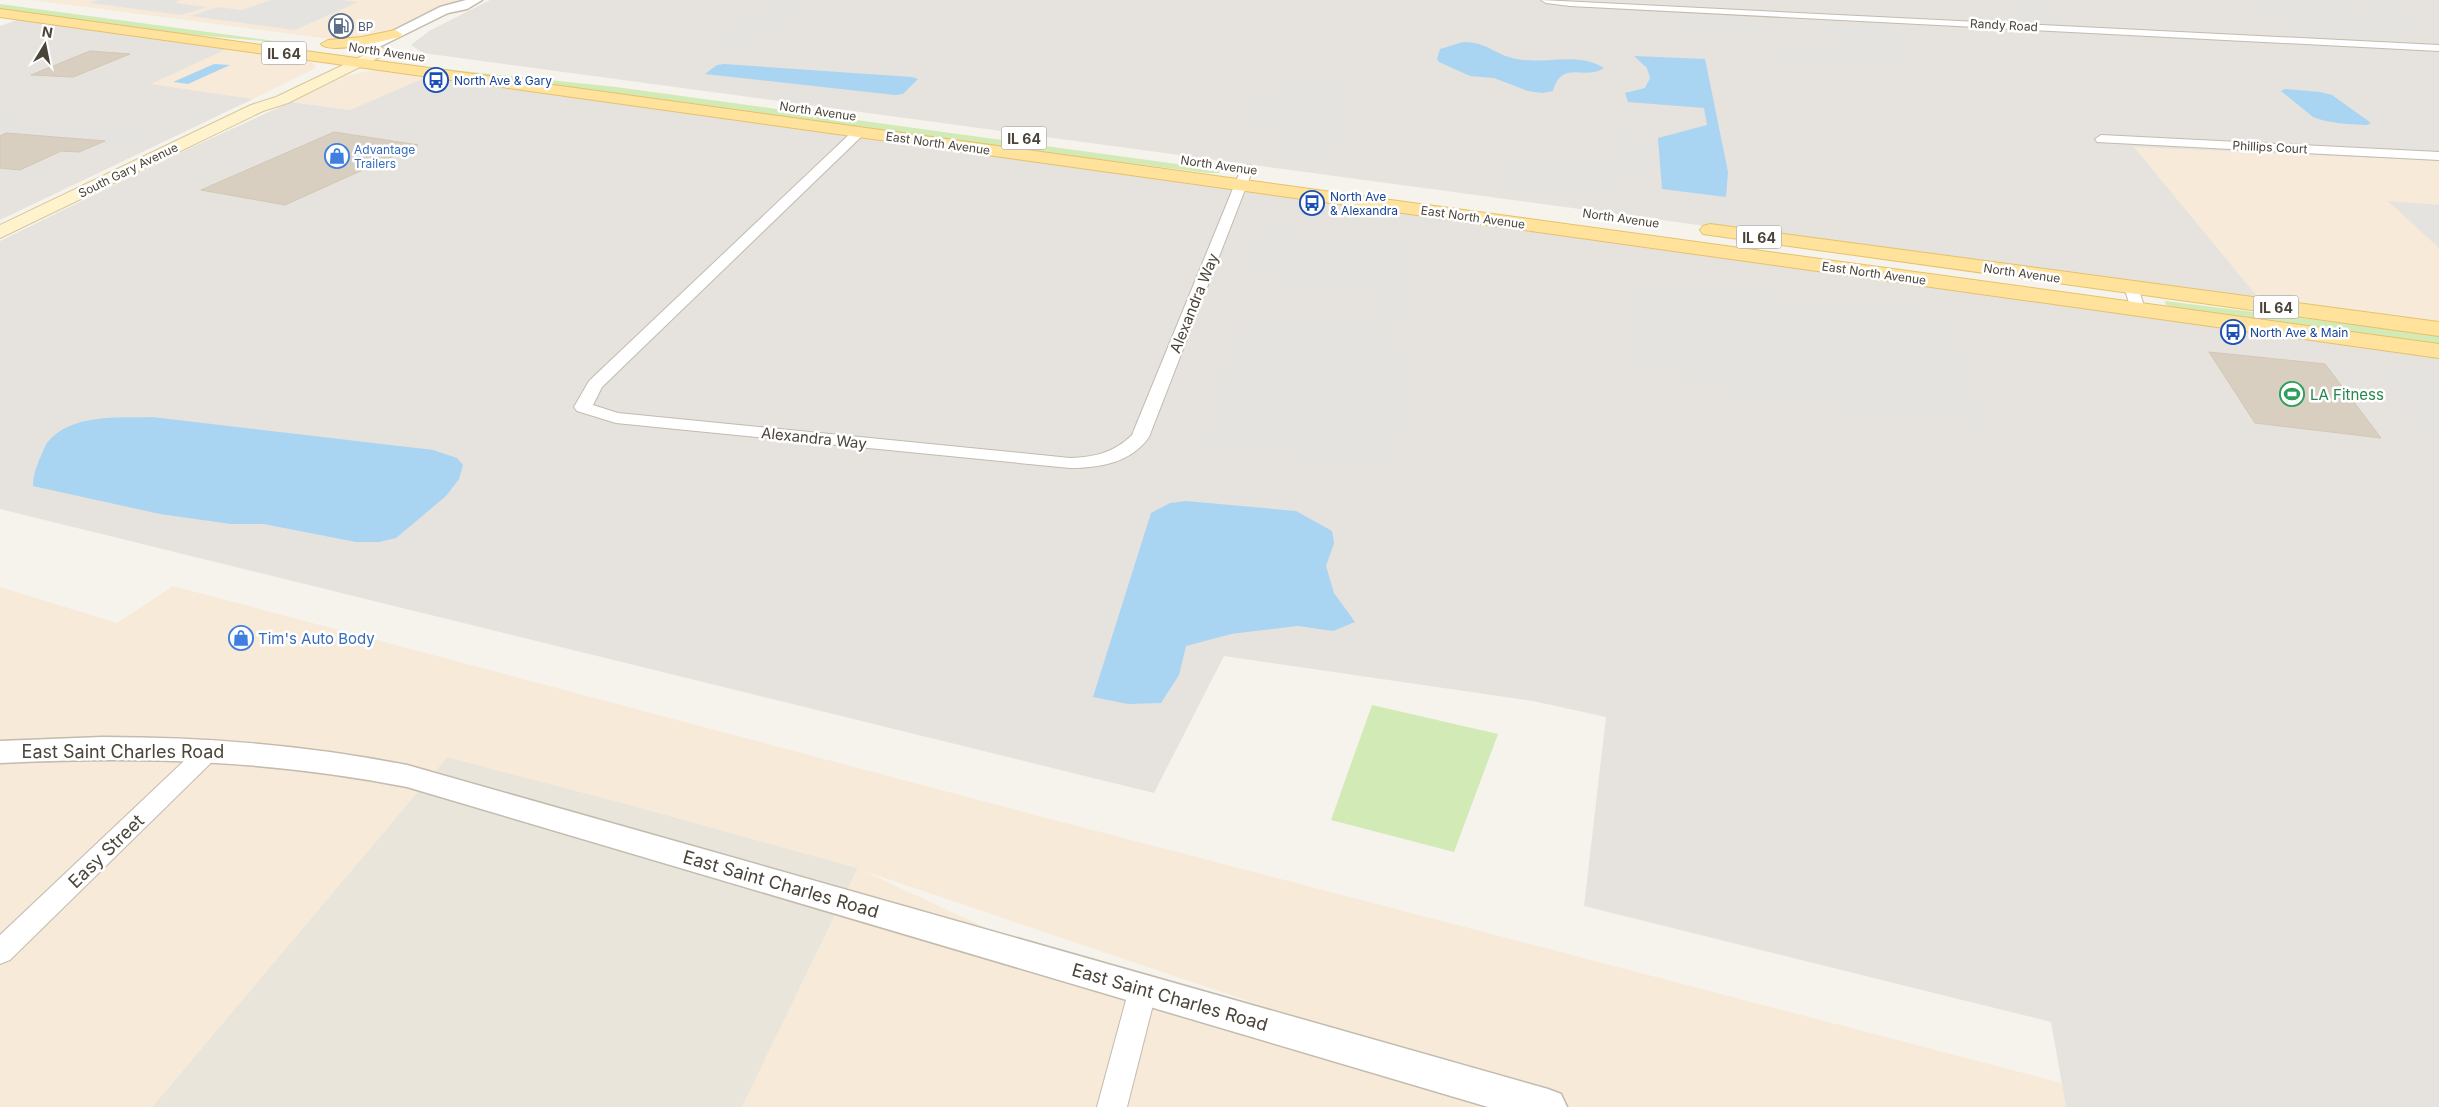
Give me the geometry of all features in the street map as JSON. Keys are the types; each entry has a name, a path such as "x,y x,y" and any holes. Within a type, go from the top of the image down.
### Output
{"main road":[{"path":"0,0 217,29"},
{"name":"North Avenue","path":"0,13 340,60 361,56"},
{"name":"North Avenue","path":"256,34 328,44 361,56"},
{"path":"328,44 362,41 395,34"},
{"name":"South Gary Avenue","path":"0,232 257,108 282,100 328,78 361,56 382,51"},
{"name":"North Avenue","path":"382,51 1052,142"},
{"name":"East North Avenue","path":"361,56 393,68 859,132 1244,177 2137,309 2439,351"},
{"name":"South Gary Avenue","path":"257,108 262,98 340,60"},
{"path":"328,78 365,70 393,68"},
{"name":"North Avenue","path":"1228,166 1244,177 1266,171"},
{"path":"1388,187 1503,203"},
{"name":"North Avenue","path":"1687,228 2439,329"}],"street":[{"path":"361,56 395,34 444,10 463,6 476,0"},
{"name":"Randy Road","path":"1546,0 1570,3 2439,48"},
{"path":"382,51 462,12 463,6"},
{"name":"Alexandra Way","path":"859,132 595,385 582,407 616,418 1060,462 1082,463 1112,458 1133,445 1140,436 1244,177"},
{"name":"Phillips Court","path":"2101,138 2439,156"},
{"path":"2131,287 2137,309"},
{"name":"East Saint Charles Road","path":"0,752 108,748 211,749 334,762 426,781 1548,1107"},
{"name":"Easy Street","path":"0,952 211,749"},
{"path":"1112,1107 1142,989"}],"shaded area":[{"path":"32,0 459,0 376,37 345,41"},
{"path":"98,0 180,0 174,3 207,7 182,15 90,3"},
{"path":"271,0 340,0 358,2 295,30 190,16 218,7 242,10"},
{"path":"490,0 2439,0 2439,161 2134,147 2261,301 423,53 411,45 429,31"},
{"path":"777,0 811,0 739,52 704,51"},
{"path":"2014,0 2038,0 2058,20 2031,19"},
{"path":"2245,0 2293,0 2350,5 2407,40 2302,35 2289,31 2281,25 2288,25 2275,16 2267,16"},
{"path":"2365,6 2403,8 2416,11 2439,25 2412,23 2416,27 2388,25 2360,8 2367,8"},
{"path":"1683,18 1760,22 1767,37 1689,35"},
{"path":"20,19 231,47 151,84 253,99 0,220 0,26"},
{"path":"1825,25 1889,29 1916,66 1780,60 1775,49 1840,53"},
{"path":"231,47 311,62 316,66 312,70 253,99 150,84"},
{"path":"373,70 431,75 350,110 291,102 347,76"},
{"path":"431,75 2439,355 2439,1107 2066,1107 2051,1022 1584,906 1606,717 1533,701 1224,656 1154,793 0,509 0,241 190,148 291,102 350,110"},
{"path":"1282,84 1353,88 1334,158 1272,153 1283,123 1248,121 1258,95 1277,96"},
{"path":"0,119 156,130 106,153 96,152 121,140 1,132 9,128 0,127"},
{"path":"1611,134 1649,137 1651,169 1640,169 1642,182 1619,181 1619,189 1614,200 1506,186 1510,159 1613,169"},
{"path":"2134,147 2439,161 2439,325 2261,301"},
{"path":"61,168 71,169 29,189 19,188"},
{"path":"2388,201 2439,205 2439,248"},
{"path":"1264,229 1384,238 1384,243 1405,244 1402,258 1413,259 1405,319 1375,317 1383,283 1379,283 1378,288 1237,277 1254,235 1262,235"},
{"path":"1628,280 1945,314 1985,427 1745,397 1719,390 1669,368 1625,361"},
{"path":"1244,315 1390,327 1388,344 1390,349 1397,353 1411,354 1396,466 1200,448"},
{"path":"2375,369 2439,376 2439,432 2425,430"},
{"path":"173,586 1001,806 2062,1083 2066,1107 1562,1107 864,871 1148,1004 1497,1107 742,1107 858,868 447,757 152,1107 0,1107 0,587 117,623"},
{"path":"447,757 858,868 742,1107 152,1107"}],"green space":[{"path":"0,4 305,45 143,30 0,10"},
{"path":"422,68 616,87 1221,170 1219,173 1208,173 1006,148"},
{"path":"2165,301 2439,335 2439,345 2183,309 2166,305"},
{"path":"1372,705 1498,734 1454,852 1331,820"}],"water":[{"path":"1463,42 1479,44 1502,55 1517,59 1538,61 1584,60 1604,68 1589,73 1568,73 1557,81 1553,91 1542,93 1528,91 1494,78 1470,76 1439,62 1437,59 1440,49"},
{"path":"1634,56 1705,59 1728,172 1726,197 1662,189 1658,138 1707,125 1704,108 1628,102 1625,93 1645,88 1650,78 1647,68"},
{"path":"214,64 230,65 188,84 173,82"},
{"path":"717,65 912,77 918,79 903,94 895,95 705,74"},
{"path":"2285,89 2332,95 2371,123 2367,125 2340,123 2313,117 2281,91"},
{"path":"152,417 433,450 457,458 463,465 459,479 446,496 396,538 379,542 356,542 264,524 231,524 160,514 33,486 39,460 47,443 57,433 69,426 96,419"},
{"path":"1186,501 1296,511 1332,531 1334,543 1326,566 1334,593 1355,622 1333,631 1298,626 1231,634 1186,646 1179,675 1161,703 1128,704 1093,697 1151,513 1170,503"}],"building":[{"path":"90,51 130,54 73,77 31,75"},
{"name":"Advantage Trailers","path":"334,132 418,145 285,205 201,190"},
{"path":"6,133 105,141 79,152 61,151 20,170 0,168 0,136"},
{"name":"LA Fitness","path":"2209,352 2325,364 2381,438 2255,423"}],"place":[{"name":"BP","path":"341,26"},
{"name":"North Ave & Gary","path":"436,80"},
{"name":"Advantage Trailers","path":"337,156"},
{"name":"North Ave & Alexandra","path":"1312,203"},
{"name":"North Ave & Main","path":"2233,332"},
{"name":"LA Fitness","path":"2292,394"},
{"name":"Tim's Auto Body","path":"241,638"}]}
